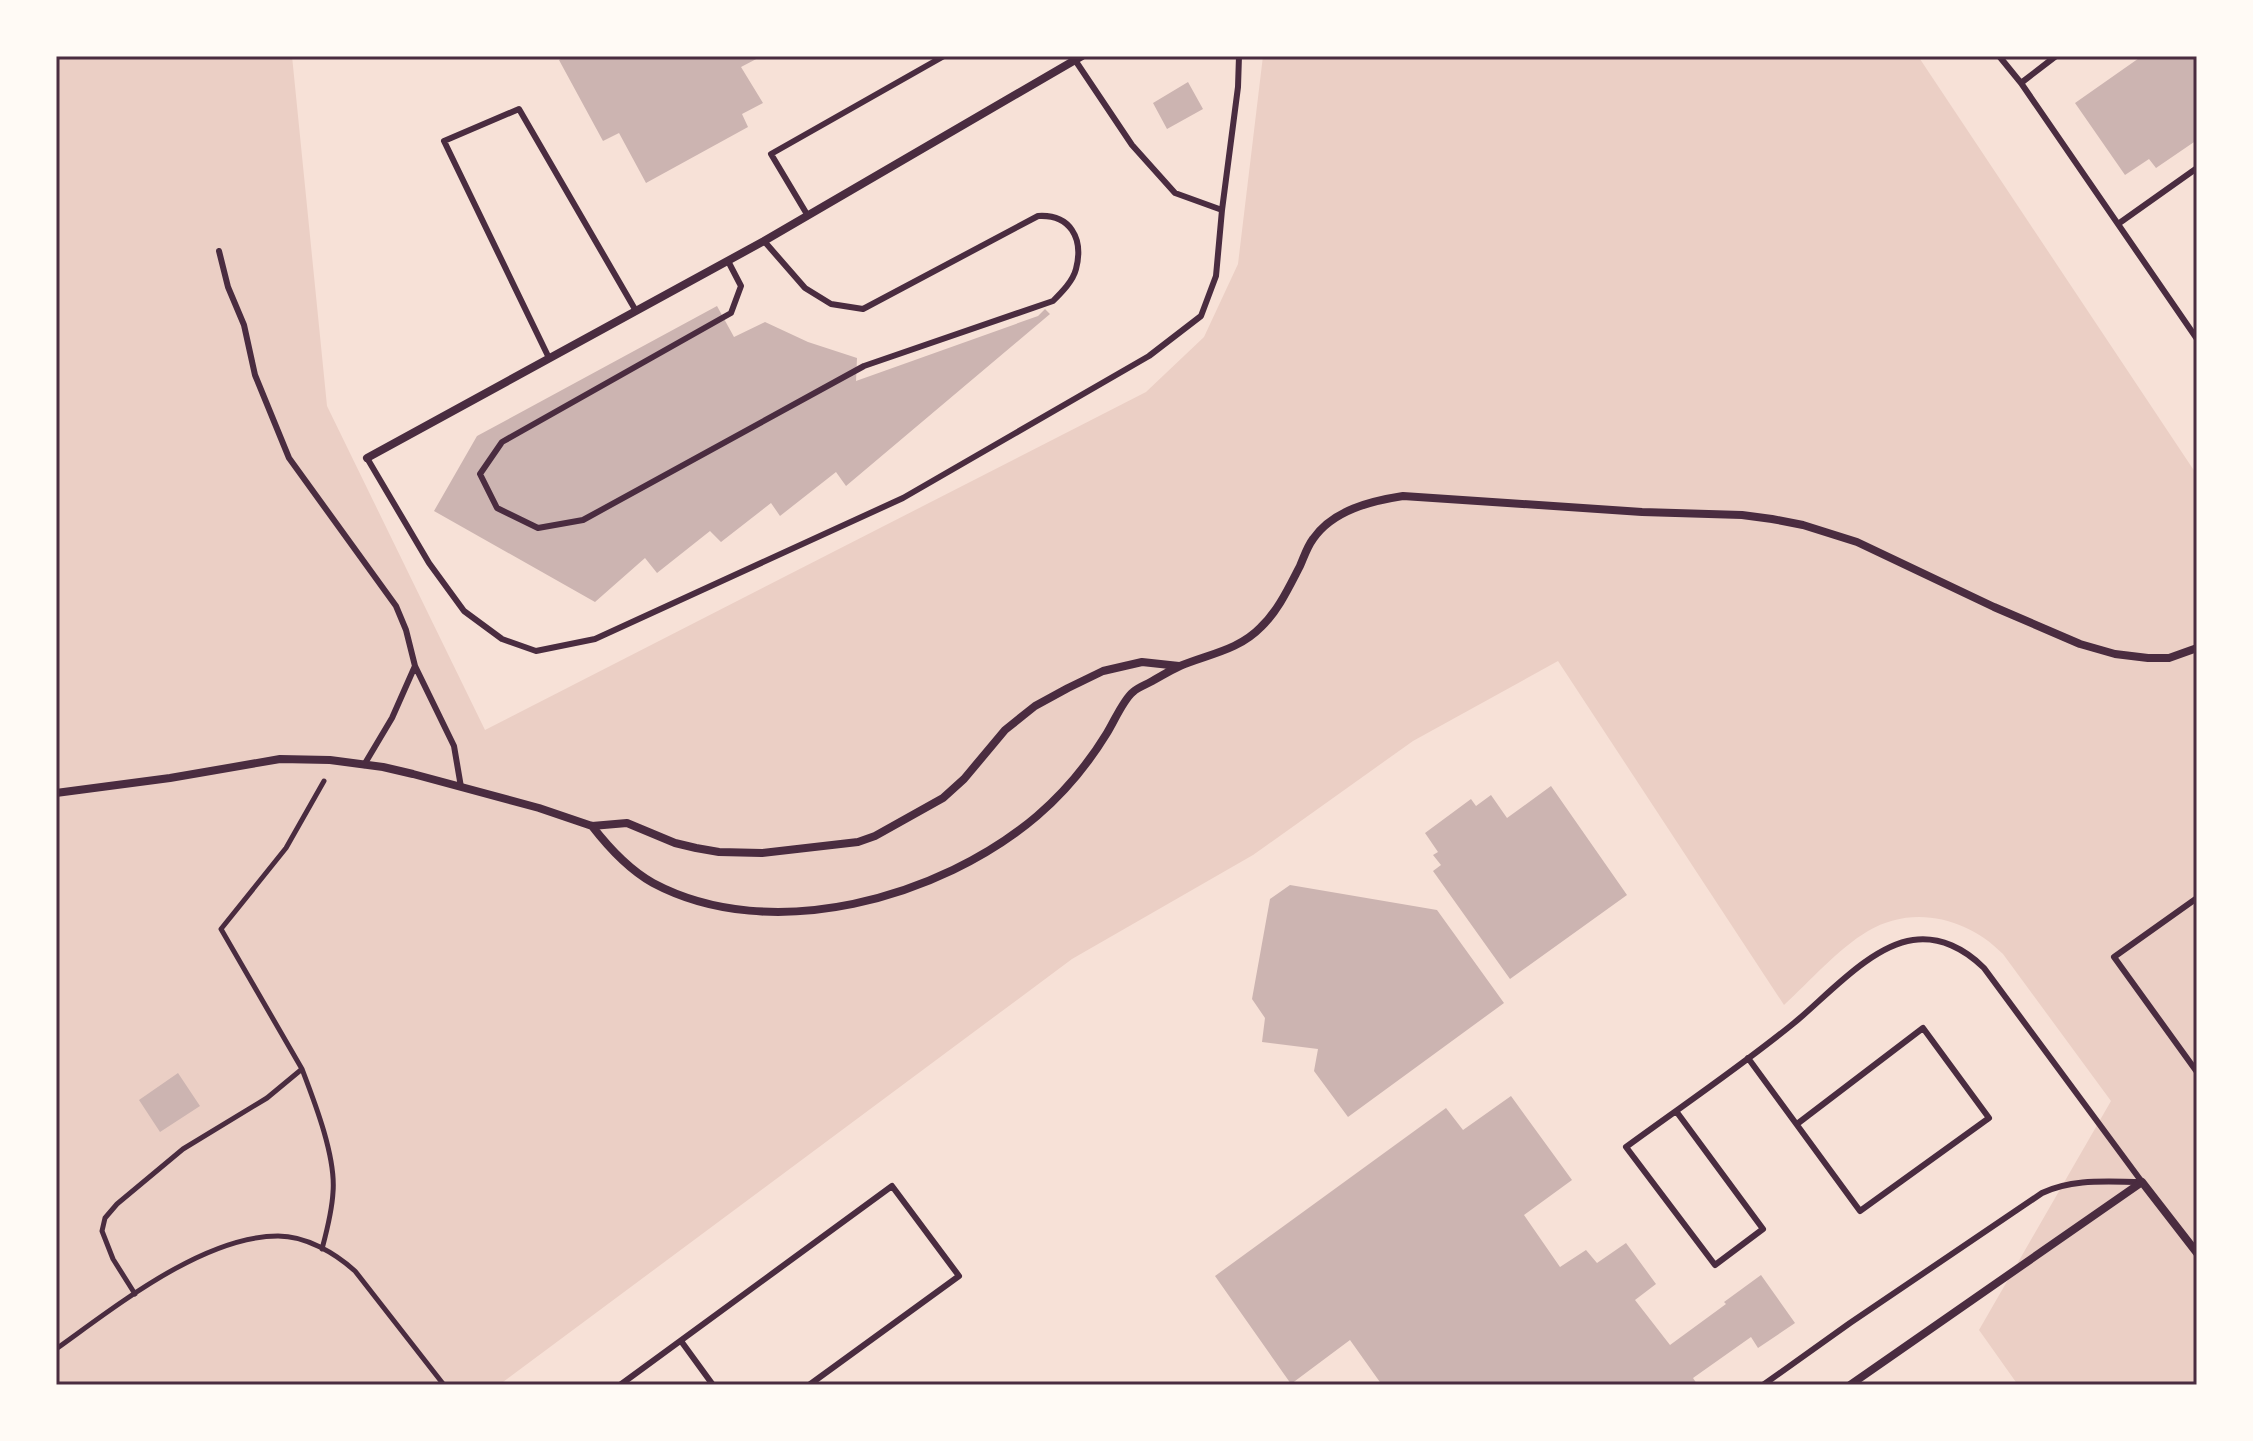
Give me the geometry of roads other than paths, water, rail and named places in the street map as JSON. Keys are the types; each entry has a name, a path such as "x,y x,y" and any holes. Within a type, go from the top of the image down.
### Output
{"street":[{"path":"367,458 764,241 1078,58"},
{"path":"592,826 608,847 641,875 677,894 704,903 758,910 820,908 881,898 969,863 1038,815 1082,771 1132,692 1180,666 1244,642 1263,626 1278,605 1313,539 1328,523 1373,501 1403,496 1642,512 1742,515 1788,522 1857,542 2080,644 2115,654 2148,658 2169,658 2197,648"},
{"path":"56,793 280,759 330,760 413,774 539,808 592,826 627,823 675,843 707,850 740,854 858,842 892,828 943,798 964,779 1005,730 1035,706 1103,671 1142,662 1180,666"},
{"path":"1850,1385 2142,1182 2197,1253"}],"lane":[{"path":"808,216 771,154 944,56"},
{"path":"367,458 429,563 464,611 502,639 536,651 595,639 903,498 1149,356 1201,316 1216,276 1239,56"},
{"path":"1999,56 2021,83 2197,339"},
{"path":"2021,83 2056,56"},
{"path":"1078,58 1132,145 1175,193 1222,210"},
{"path":"549,358 444,141 519,109 636,311"},
{"path":"2118,224 2197,168"},
{"path":"728,261 741,286 731,313 502,442 480,474 497,508 538,528 583,520 864,366 1053,301 1076,271 1078,254 1076,236 1068,224 1057,218 1038,216 863,309 831,304 805,288 764,241"},
{"path":"219,251 228,287 244,325 255,375 289,458 396,606 415,666 454,746 461,787"},
{"path":"364,765 392,718 415,666"},
{"path":"2197,898 2114,957 2197,1072"},
{"path":"1676,1111 1763,1229 1715,1265 1626,1147 1795,1023 1861,965 1894,945 1912,940 1942,941 1967,953 1991,976 2142,1182"},
{"path":"1748,1058 1860,1211 1989,1118 1923,1028 1797,1124"},
{"path":"1763,1385 2042,1193 2057,1185 2074,1182 2142,1182"},
{"path":"620,1385 892,1186 959,1276 809,1385"},
{"path":"681,1341 713,1385"}]}
